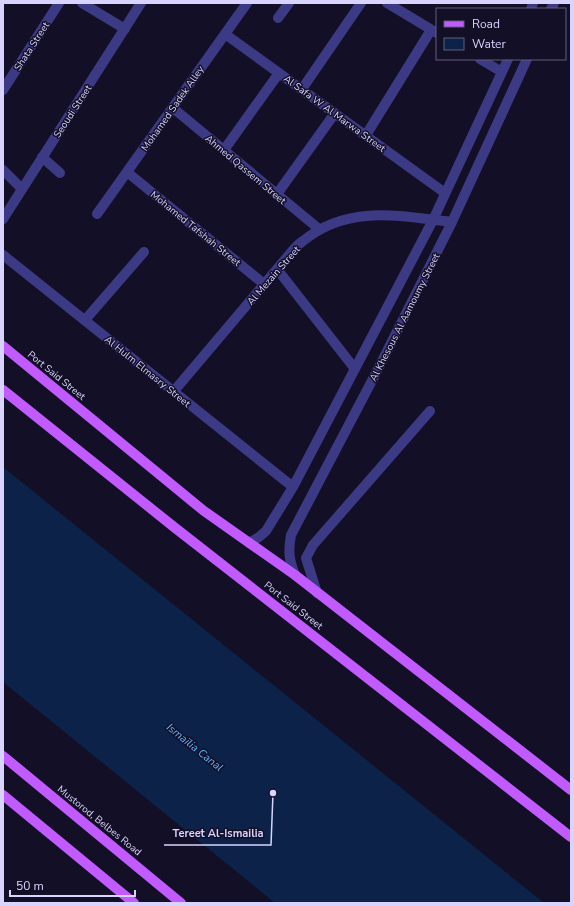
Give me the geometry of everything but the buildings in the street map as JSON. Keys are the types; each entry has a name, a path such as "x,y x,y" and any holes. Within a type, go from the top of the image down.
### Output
{"main road":[{"name":"Port Said Street","path":"3,346 182,493 295,575 571,790"},
{"name":"Port Said Street","path":"3,390 571,837"},
{"name":"Mustorod, Belbes Road","path":"3,756 181,903"},
{"path":"3,795 134,903"}],"street":[{"name":"Shata Street","path":"3,90 58,3"},
{"path":"82,3 125,29"},
{"name":"Seoudi Street","path":"3,218 141,3"},
{"name":"Mohamed Sadek Alley","path":"97,214 247,3"},
{"path":"278,18 289,3"},
{"path":"302,89 361,3"},
{"path":"366,135 434,32 400,6 387,3"},
{"name":"Al Safa W Al Marwa Street","path":"225,34 445,193"},
{"path":"482,60 502,72"},
{"name":"Al Khesous Al Aamoumy Street","path":"249,543 266,531 293,487 433,220 508,60"},
{"name":"Al Khesous Al Aamoumy Street","path":"295,575 290,562 289,548 291,535 376,373 452,222 527,60"},
{"path":"224,150 279,72"},
{"name":"Ahmed Qassem Street","path":"173,108 319,230"},
{"path":"277,194 336,113"},
{"path":"42,157 60,173"},
{"path":"3,170 22,189"},
{"name":"Mohamed Tafshah Street","path":"127,172 264,284"},
{"name":"Al Mezain Street","path":"174,391 302,241 319,230 338,221 357,216 378,215 452,222"},
{"path":"85,320 144,252"},
{"name":"Al Hulm Elmasry Street","path":"3,255 293,487"},
{"path":"277,269 355,369"},
{"path":"318,593 306,558 313,545 430,411"}],"water":[{"name":"Ismaïlia Canal","path":"3,467 544,903 275,903 3,682"}],"place":[{"name":"Tereet Al-Ismailia","path":"273,793"}]}
